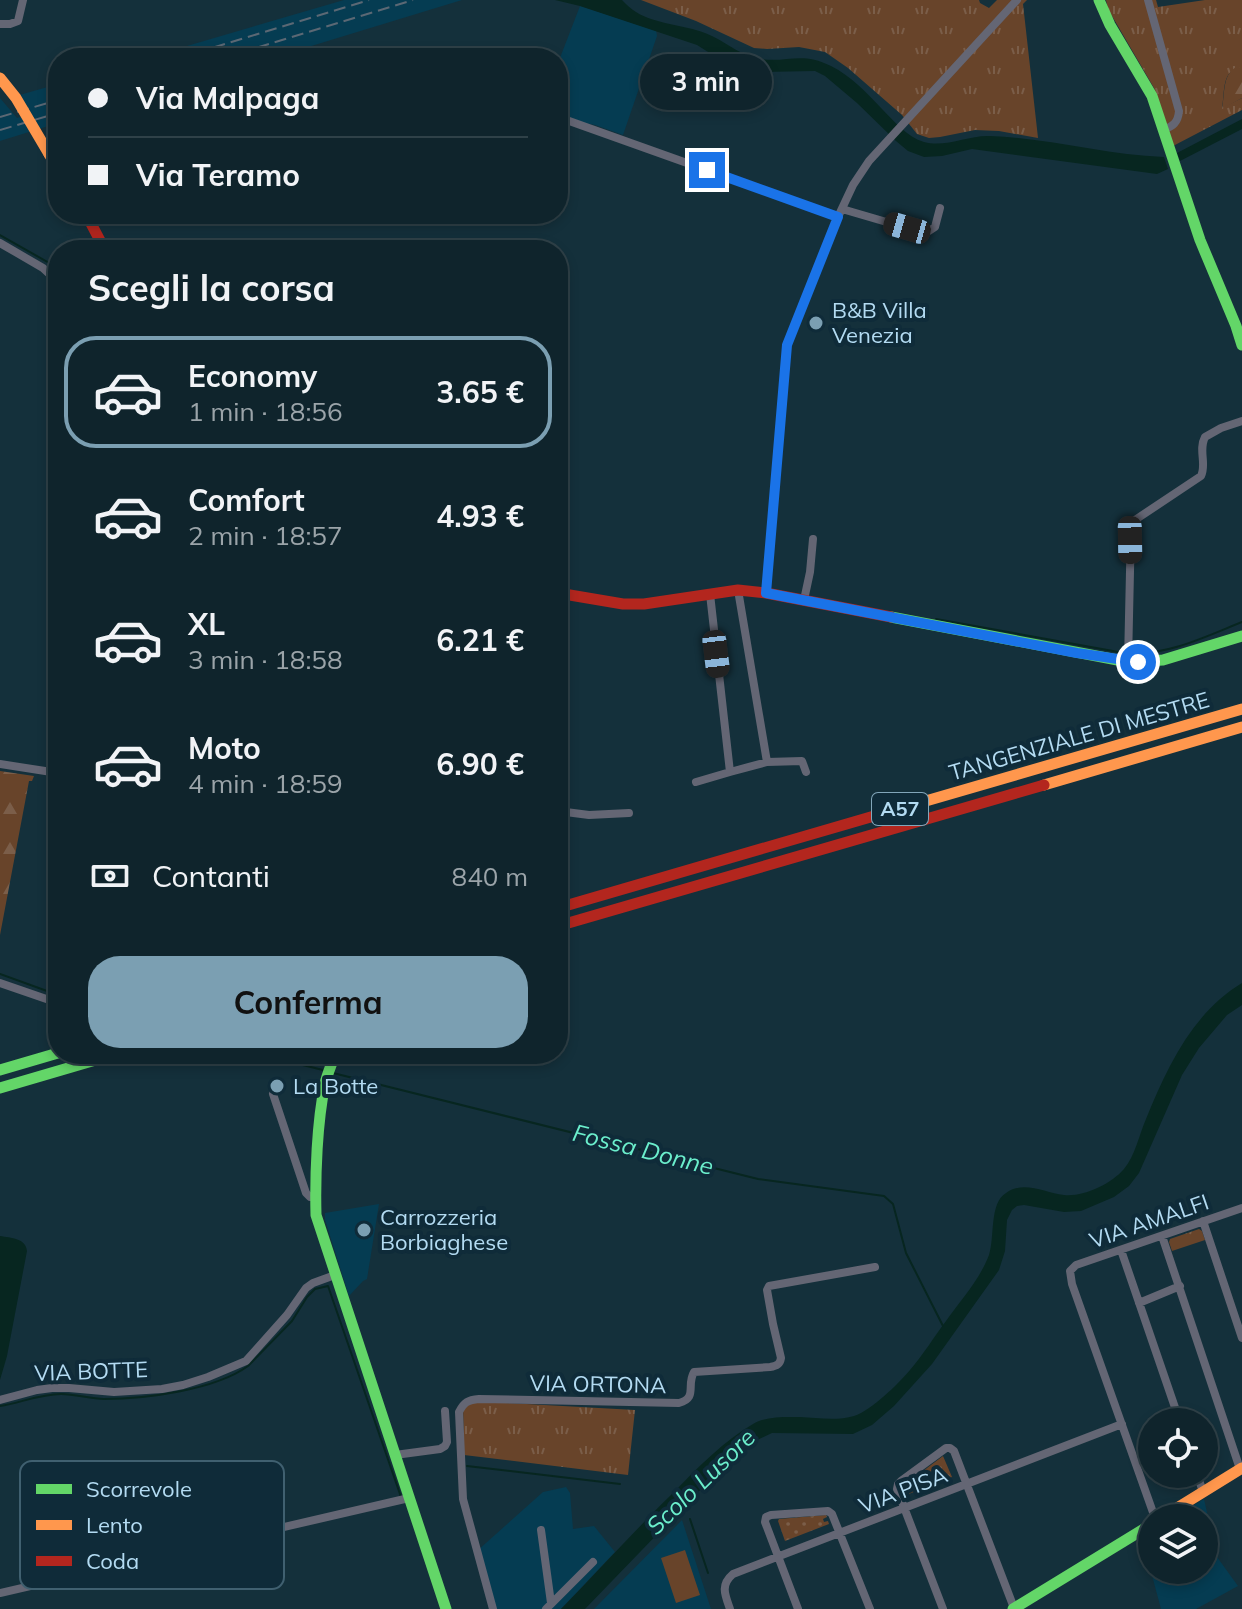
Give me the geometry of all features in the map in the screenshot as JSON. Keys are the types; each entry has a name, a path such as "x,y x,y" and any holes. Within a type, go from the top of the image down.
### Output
{"main road":[{"path":"1099,0 1112,29 1152,96 1200,240 1242,345"},
{"path":"0,78 16,98 48,152"},
{"path":"568,595 623,604 644,604 738,590 766,593 1077,653 1163,660 1242,636"},
{"name":"TANGENZIALE DI MESTRE","path":"568,905 1242,709"},
{"name":"TANGENZIALE DI MESTRE","path":"568,923 1242,727"},
{"path":"0,1070 48,1056"},
{"path":"0,1088 82,1064"},
{"path":"331,1064 319,1127 315,1197 318,1221 446,1609"},
{"path":"1182,1504 1241,1468"},
{"path":"1014,1609 1138,1533"}],"street":[{"path":"0,24 18,21 23,0"},
{"path":"766,593 787,345 840,213 869,161 1017,0"},
{"path":"1148,0 1179,111 1179,118 1173,126 1163,130"},
{"path":"568,120 840,213 929,231 935,227 940,208"},
{"path":"0,243 48,273"},
{"path":"1129,656 1131,526 1135,520 1201,476 1204,471 1202,448 1205,437 1242,421"},
{"path":"804,600 813,539"},
{"path":"738,590 767,762"},
{"path":"710,594 730,772"},
{"path":"696,782 767,762 802,761 806,772"},
{"path":"0,764 48,771"},
{"path":"568,812 589,815 629,813"},
{"path":"0,983 48,1000"},
{"path":"273,1094 306,1193 315,1197"},
{"name":"VIA AMALFI","path":"1122,1424 1070,1271 1076,1265 1242,1208"},
{"path":"1203,1221 1242,1338"},
{"path":"1162,1236 1241,1468"},
{"path":"1121,1250 1175,1408"},
{"name":"VIA ORTONA","path":"493,1609 463,1499 459,1412 463,1404 479,1399 684,1402 691,1394 694,1372 775,1367 780,1363 767,1290 769,1286 875,1267"},
{"name":"VIA BOTTE","path":"0,1400 52,1388 99,1392 162,1389 208,1377 246,1361 287,1315 306,1288 335,1275"},
{"path":"1139,1303 1180,1286"},
{"path":"395,1455 445,1446 445,1411"},
{"path":"1122,1424 1153,1504"},
{"name":"VIA PISA","path":"730,1609 724,1586 733,1574 1122,1424"},
{"path":"943,1609 897,1489 898,1484 946,1448 954,1451 1014,1609"},
{"path":"1202,1488 1203,1492"},
{"path":"284,1527 409,1498"},
{"path":"798,1609 765,1522 766,1517 828,1511 832,1514 870,1609"},
{"path":"541,1530 549,1606"},
{"path":"549,1606 593,1562"},
{"path":"0,1593 20,1588"}],"shaded area":[{"path":"344,0 462,0 305,48 180,48"},
{"path":"580,6 656,30 657,36 623,135 568,120 568,48 564,48"},
{"path":"48,87 48,126 0,141 0,98 17,118 29,114 16,96"},
{"path":"379,1204 367,1279 349,1296 325,1213"},
{"path":"566,1487 570,1493 573,1529 594,1526 615,1552 561,1609 489,1609 477,1551 543,1492"},
{"path":"682,1520 711,1609 594,1609 596,1607"},
{"path":"1218,1558 1238,1586 1196,1609 1161,1609 1154,1584 1218,1584"}],"green space":[{"path":"641,0 979,0 989,8 997,0 1027,0 1023,4 1038,138 975,130 929,138 917,134 902,115 825,52 799,47 754,48"},
{"path":"1106,0 1156,0 1158,7 1205,0 1242,0 1242,68 1230,72 1227,77 1222,108 1242,98 1242,110 1173,146 1154,88 1108,9"},
{"path":"1236,67 1242,68 1242,98 1222,109 1226,80"},
{"path":"0,771 34,776 29,781 0,935"},
{"path":"1199,1229 1205,1240 1172,1251 1170,1239"},
{"path":"463,1403 635,1410 628,1475 464,1455"},
{"path":"943,1456 952,1477 906,1495 908,1488 904,1489 903,1486"},
{"path":"826,1515 824,1522 828,1521 829,1524 785,1541 779,1519"},
{"path":"685,1550 700,1595 676,1603 661,1558"}],"water":[{"path":"555,0 622,0 644,16 705,33 753,57 770,60 803,58 820,62 852,80 901,128 924,142 940,143 982,136 1012,137 1164,157 1168,169 1157,174 972,149 924,157 908,151 857,103 815,71 744,70 697,45"},
{"path":"1242,119 1242,129 1180,161 1177,153"},
{"name":"Scolo Lusore","path":"1242,983 1242,1005 1227,1015 1199,1048 1182,1075 1139,1173 1129,1186 1114,1197 1081,1211 1064,1212 1024,1205 1012,1210 1007,1220 1005,1251 999,1270 932,1364 894,1406 872,1425 853,1434 772,1433 751,1443 697,1493 585,1609 561,1609 693,1473 742,1431 770,1418 848,1418 869,1408 892,1389 919,1358 981,1272 991,1248 995,1213 1001,1198 1020,1188 1064,1195 1080,1194 1119,1175 1131,1158 1163,1080 1183,1043 1209,1010"},
{"path":"0,1236 21,1241 27,1251 0,1380"}],"waterway":[{"path":"0,235 48,262"},
{"path":"936,619 1124,653"},
{"path":"1131,653 1174,648 1242,622"},
{"name":"Fossa Donne","path":"0,974 48,991"},
{"name":"Fossa Donne","path":"299,1064 323,1070"},
{"name":"Fossa Donne","path":"333,1073 758,1179 884,1196 893,1204 906,1253 943,1326"},
{"path":"0,1406 53,1394 104,1399 139,1397 179,1392 217,1381 248,1366 292,1321 307,1297 315,1289 328,1286 401,1497"},
{"path":"467,1466 620,1484"},
{"name":"Scolo Lusore","path":"690,1519 708,1573"}],"railway":[{"path":"212,48 369,0"},
{"path":"256,48 413,0"},
{"path":"0,117 48,103"},
{"path":"0,130 48,116"}],"traffic: fast":[{"path":"1099,0 1110,25 1152,96 1200,240 1242,345"},
{"path":"891,617 1128,662 1163,660 1242,636"},
{"path":"0,1070 48,1056"},
{"path":"0,1088 82,1064"},
{"path":"332,1064 320,1115 316,1215 446,1609"},
{"path":"1013,1609 1138,1533"}],"traffic: slow":[{"path":"0,78 16,98 48,152"},
{"path":"881,814 1242,709"},
{"path":"1044,785 1242,727"},
{"path":"1184,1504 1242,1468"}],"traffic: jam":[{"path":"91,224 100,240"},
{"path":"568,595 623,604 644,604 738,590 891,617"},
{"path":"568,923 1044,785"},
{"path":"568,905 881,814"}],"place":[{"name":"B&B Villa Venezia","path":"816,323"},
{"name":"La Botte","path":"277,1086"},
{"name":"Carrozzeria Borbiaghese","path":"364,1230"}],"route":[{"path":"707,170 838,217 787,345 766,593 1138,662"}]}
